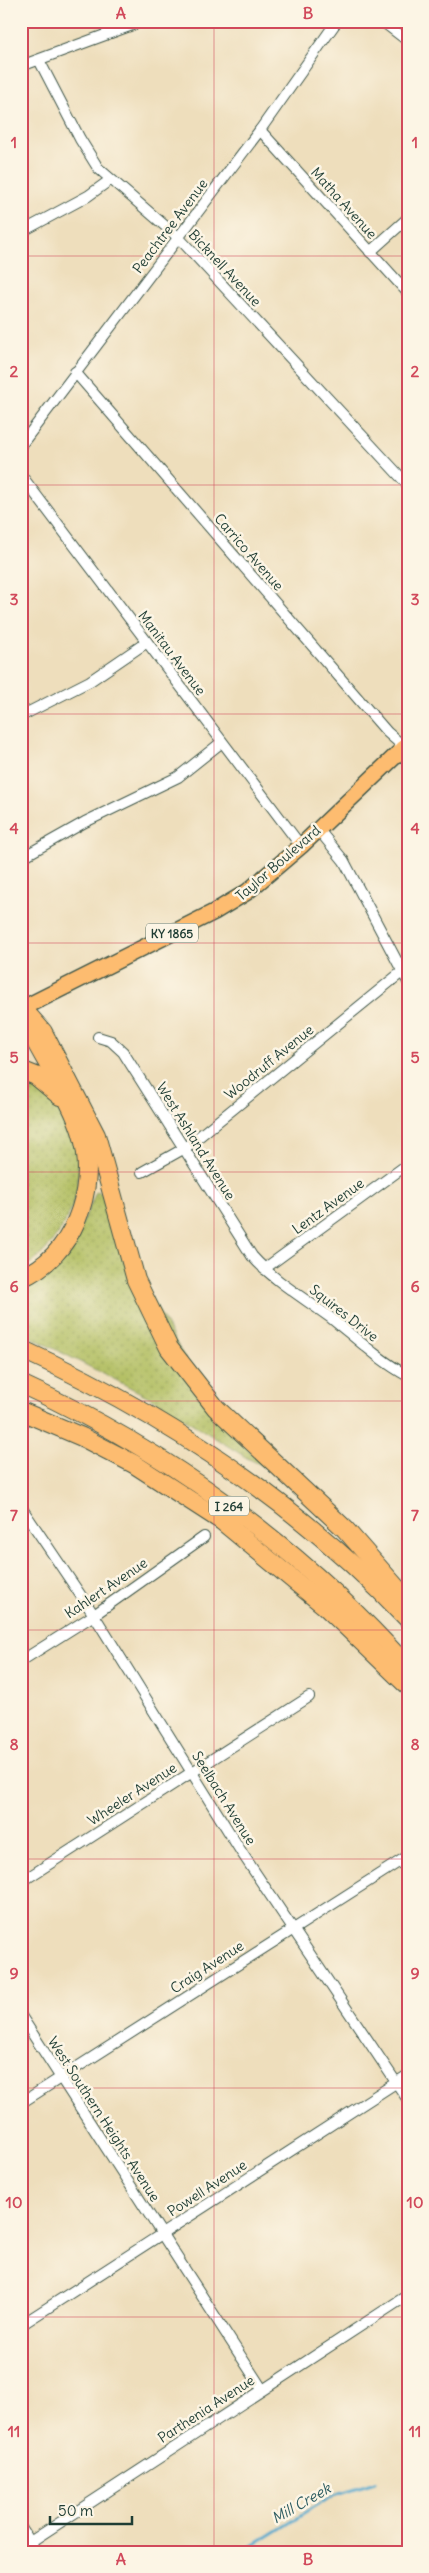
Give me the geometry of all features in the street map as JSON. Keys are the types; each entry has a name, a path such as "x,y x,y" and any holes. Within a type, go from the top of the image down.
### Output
{"highway":[{"path":"21,1278 39,1268 60,1247 76,1221 83,1202 86,1184 86,1158 83,1138 30,1032 22,1009"},
{"path":"22,1009 43,1032 96,1134 136,1280 170,1348 216,1408 345,1529 408,1601"},
{"path":"21,1070 36,1076 66,1101"},
{"name":"I 264","path":"21,1349 125,1400 229,1465 303,1521 360,1571 408,1619"},
{"name":"I 264","path":"21,1384 123,1436 247,1518 301,1562 344,1601 408,1668"},
{"path":"21,1411 82,1437 134,1464 222,1521 325,1606 408,1686"}],"main road":[{"name":"Taylor Boulevard","path":"22,1009 234,901 301,846 406,745"}],"street":[{"path":"21,66 143,21"},
{"name":"Peachtree Avenue","path":"21,445 260,130 337,21"},
{"path":"382,21 408,41"},
{"name":"Bicknell Avenue","path":"39,60 80,139 98,168 179,238 408,485"},
{"name":"Matha Avenue","path":"260,130 408,293"},
{"path":"21,232 88,196 110,180"},
{"path":"370,252 408,218"},
{"name":"Carrico Avenue","path":"75,372 387,732 406,745"},
{"name":"Manitau Avenue","path":"21,475 301,846"},
{"path":"21,716 90,681 147,642"},
{"path":"21,858 85,822 178,777 222,742"},
{"path":"318,829 344,861 405,969 408,982"},
{"name":"Woodruff Avenue","path":"142,1172 185,1148 405,969"},
{"name":"West Ashland Avenue","path":"98,1037 111,1041 123,1052 252,1256 264,1269"},
{"name":"Lentz Avenue","path":"264,1269 408,1164"},
{"name":"Squires Drive","path":"264,1269 339,1325 383,1362 408,1376"},
{"name":"Seelbach Avenue","path":"21,1507 94,1615 191,1772 292,1929 408,2100"},
{"name":"Kahlert Avenue","path":"21,1661 94,1615 204,1537"},
{"name":"Wheeler Avenue","path":"21,1882 309,1697"},
{"name":"Craig Avenue","path":"21,2103 408,1856"},
{"name":"West Southern Heights Avenue","path":"21,2016 262,2389"},
{"name":"Powell Avenue","path":"21,2325 408,2075"},
{"name":"Parthenia Avenue","path":"26,2545 408,2295"},
{"path":"21,2528 26,2545 37,2552"}],"green space":[{"path":"21,1079 40,1092 56,1108 67,1126 75,1145 78,1165 77,1186 72,1208 61,1229 44,1252 21,1269"},
{"path":"98,1191 105,1197 115,1232 220,1422 266,1467 247,1458 153,1399 21,1332 21,1288 36,1280 59,1260 76,1235"}],"waterway":[{"name":"Mill Creek","path":"243,2552 334,2495 375,2482"}]}
